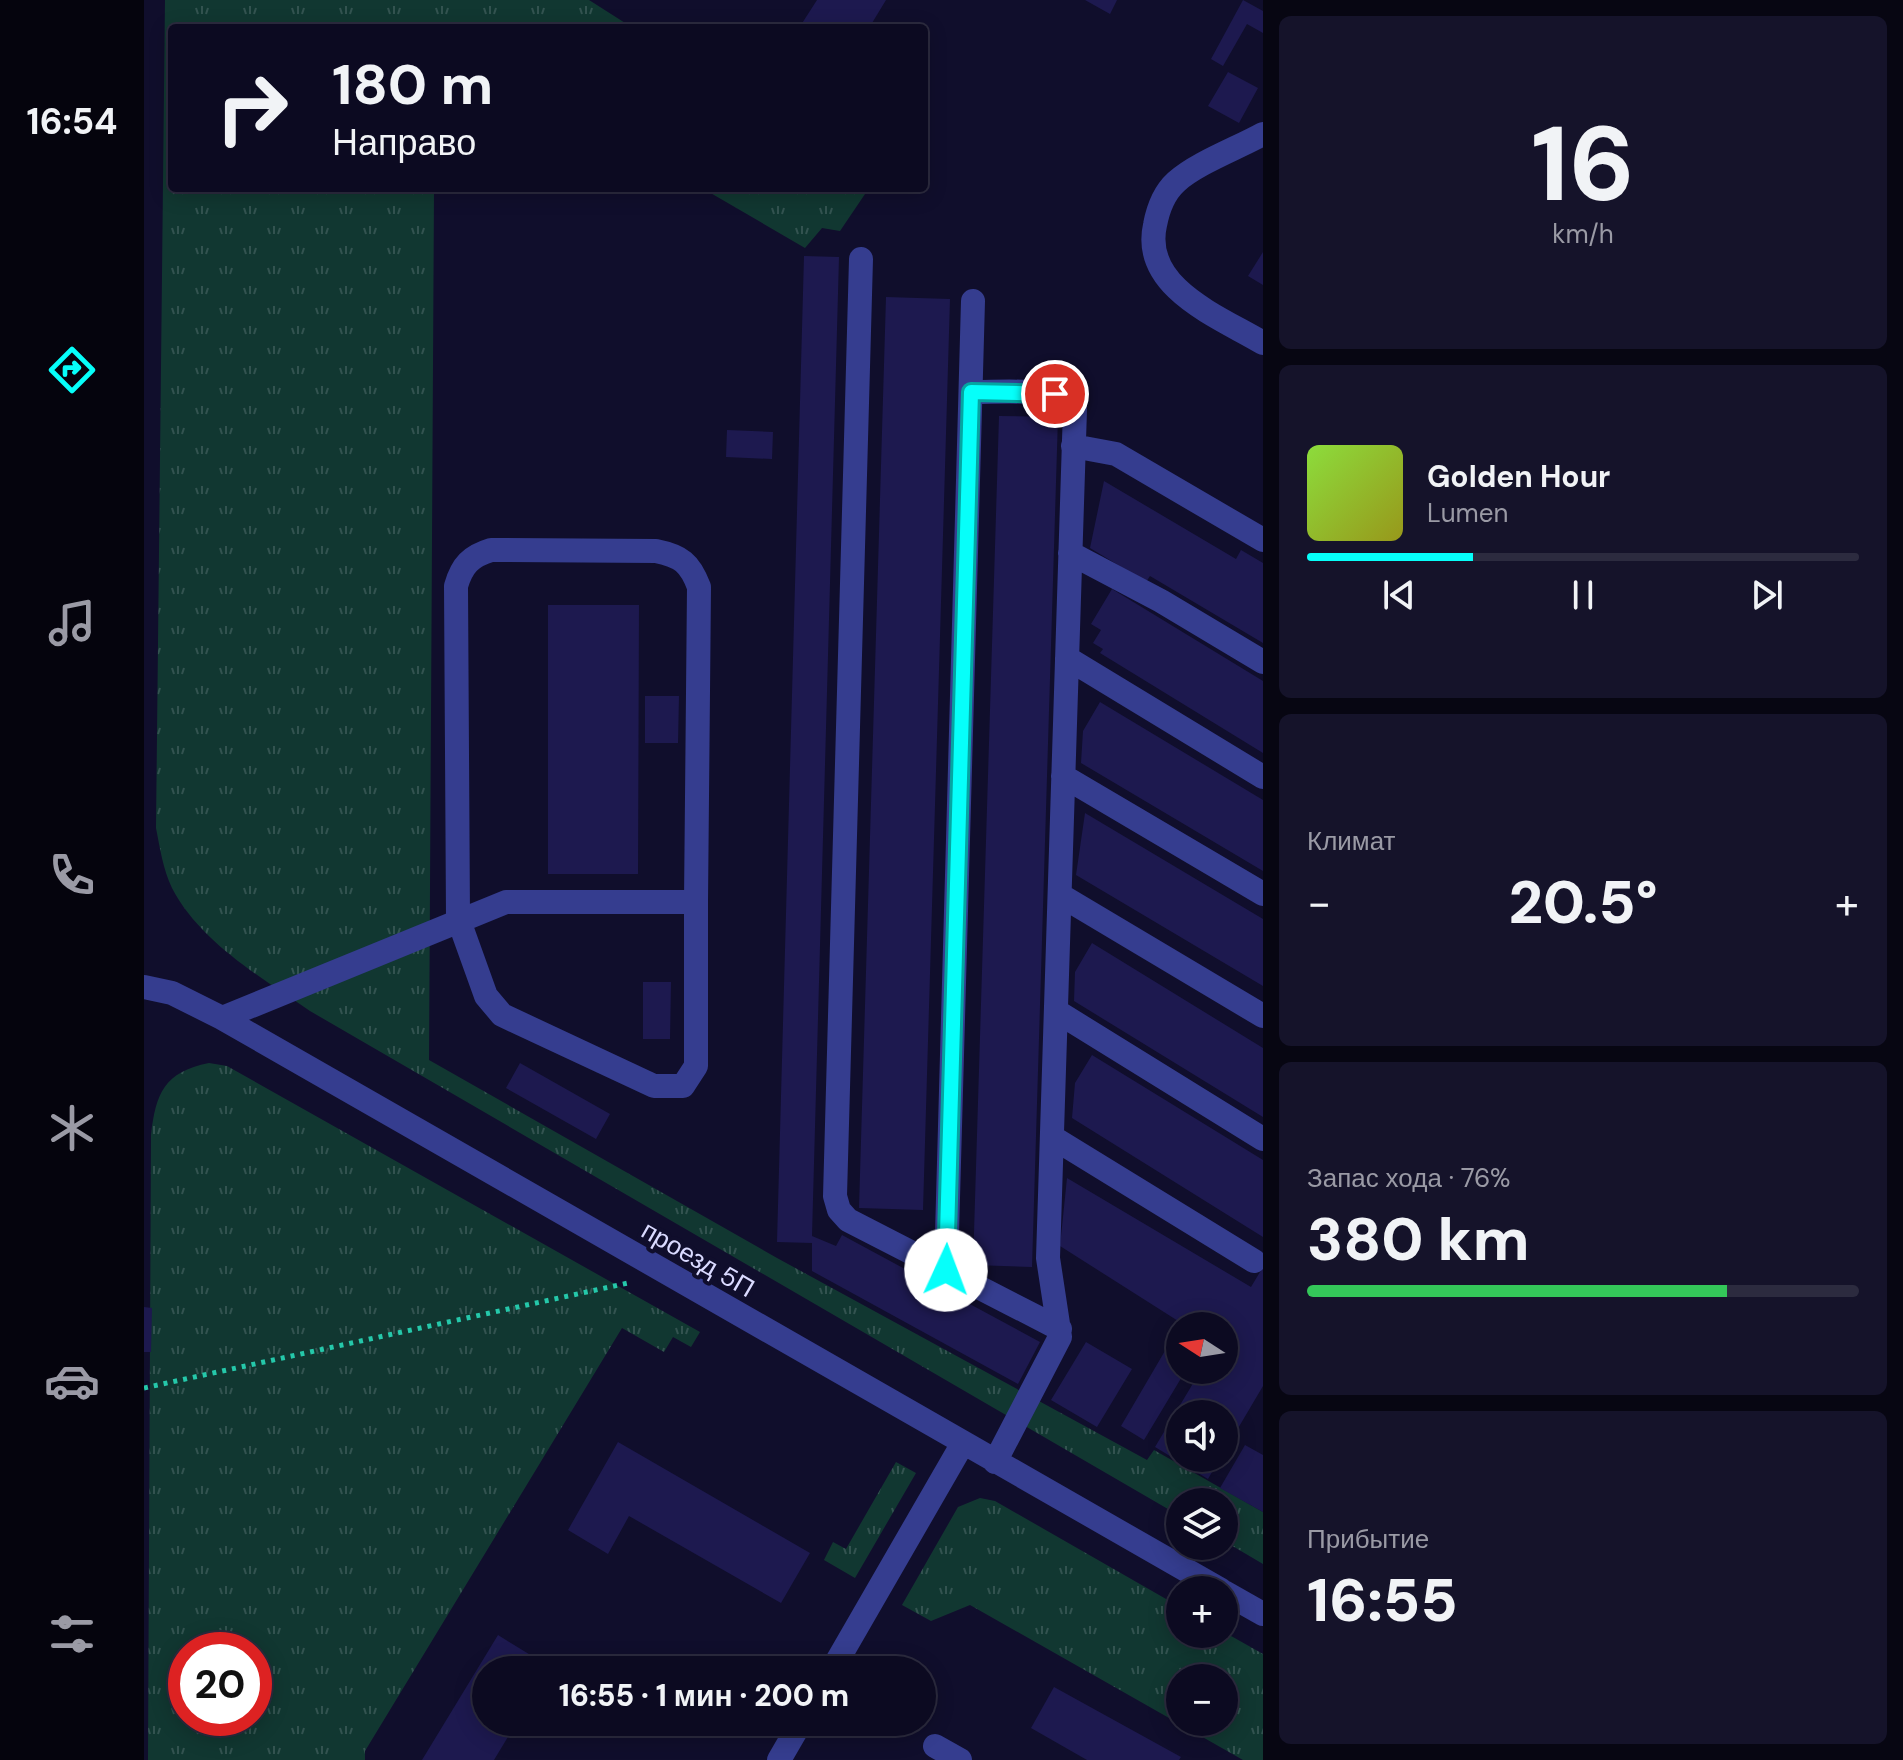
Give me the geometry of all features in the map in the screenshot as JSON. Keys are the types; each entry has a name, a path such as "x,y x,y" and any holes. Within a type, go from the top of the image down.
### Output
{"street":[{"path":"1263,134 1176,182 1159,206 1153,234 1159,268 1177,291 1263,343"},
{"path":"861,259 835,1196 839,1210 848,1220 1060,1329"},
{"path":"946,1270 973,301"},
{"path":"971,392 1055,394 1070,400 1075,409 1048,1258 1060,1329 1058,1345 995,1462"},
{"path":"1073,446 1116,454 1263,540"},
{"path":"491,550 656,551 677,555 691,566 699,587 696,902 696,1066 683,1086 669,1089 654,1086 502,1015 486,996 458,918 456,586 461,568 475,555 491,550"},
{"path":"1070,553 1161,601 1263,662"},
{"path":"1067,658 1263,777"},
{"path":"1063,776 1263,894"},
{"path":"1060,895 1263,1016"},
{"path":"222,1018 458,918 506,902 696,902"},
{"name":"проезд 5П","path":"144,987 172,993 222,1018 1196,1576"},
{"path":"1056,1011 1263,1139"},
{"path":"1052,1137 1254,1261"},
{"path":"840,1656 963,1443"},
{"name":"проезд 5П","path":"1238,1599 1262,1612"},
{"path":"779,1760 793,1736"},
{"path":"935,1746 960,1760"}],"path":[{"path":"144,1388 668,1274"}],"green space":[{"path":"165,0 589,0 627,24 168,24 168,192 434,192 429,1060 777,1258 1147,1460 1154,1450 1166,1457 1166,1472 1193,1472 1221,1488 1166,1488 1166,1508 310,1011 215,942 184,907 172,888 156,828"},
{"path":"709,192 865,194 840,231 822,228 805,248"},
{"path":"209,1063 227,1066 700,1332 691,1347 673,1337 664,1352 622,1328 365,1751 365,1760 148,1760 151,1135 160,1096 172,1079 182,1072"},
{"path":"896,1462 916,1473 855,1578 824,1560 833,1542 846,1549"},
{"path":"980,1498 995,1501 1166,1599 1166,1648 1238,1648 1238,1640 1263,1654 1263,1760 1243,1760 1201,1736 1238,1736 1238,1664 1166,1664 1166,1716 970,1605 931,1621 902,1605 958,1507"},
{"path":"1238,1498 1263,1512 1263,1564 1238,1549"}],"building":[{"path":"817,0 886,0 871,24 802,24"},
{"path":"1085,0 1117,0 1110,14"},
{"path":"1243,0 1263,11 1263,33 1247,24 1223,66 1211,59"},
{"path":"1228,72 1258,88 1239,123 1208,106"},
{"path":"1263,252 1263,285 1248,276"},
{"path":"804,256 839,257 812,1236 836,1246 842,1235 1040,1342 1018,1384 812,1271 812,1243 777,1242"},
{"path":"886,297 950,299 923,1210 859,1208"},
{"path":"999,416 1058,417 1032,1267 973,1265"},
{"path":"727,430 773,432 772,459 726,457"},
{"path":"1104,481 1236,559 1241,550 1263,563 1263,643 1150,576 1146,582 1090,548"},
{"path":"1112,589 1263,681 1263,753 1100,653 1103,649 1093,643 1101,630 1091,624"},
{"path":"548,605 639,605 638,874 548,874"},
{"path":"645,696 679,696 678,743 645,743"},
{"path":"1100,702 1263,800 1263,871 1081,763 1083,731"},
{"path":"1085,813 1263,919 1263,986 1076,875"},
{"path":"1092,943 1263,1048 1263,1117 1074,1001 1075,972"},
{"path":"643,982 671,982 670,1039 643,1039"},
{"path":"1092,1055 1263,1160 1263,1237 1072,1118 1075,1083"},
{"path":"520,1063 610,1114 596,1139 506,1088"},
{"path":"1067,1178 1251,1287 1263,1267 1263,1386 1238,1428 1238,1400 1183,1400 1193,1384 1238,1384 1238,1312 1166,1313 1060,1246"},
{"path":"144,1307 152,1308 151,1352 144,1352"},
{"path":"1086,1342 1132,1369 1097,1427 1051,1400"},
{"path":"1166,1349 1166,1384 1178,1384 1144,1440 1121,1426"},
{"path":"1166,1429 1166,1454 1155,1447"},
{"path":"618,1442 810,1553 781,1603 629,1516 608,1554 568,1530"},
{"path":"1245,1445 1263,1455 1263,1512 1238,1498 1238,1488 1220,1488 1229,1472 1238,1472 1238,1457"},
{"path":"1196,1472 1212,1472 1208,1479"},
{"path":"498,1635 532,1656 485,1656"},
{"path":"472,1678 472,1736 509,1736 494,1760 422,1760"},
{"path":"1054,1687 1181,1757 1179,1760 1087,1760 1031,1728"}],"route":[{"path":"946,1270 971,392 1055,394"}]}
